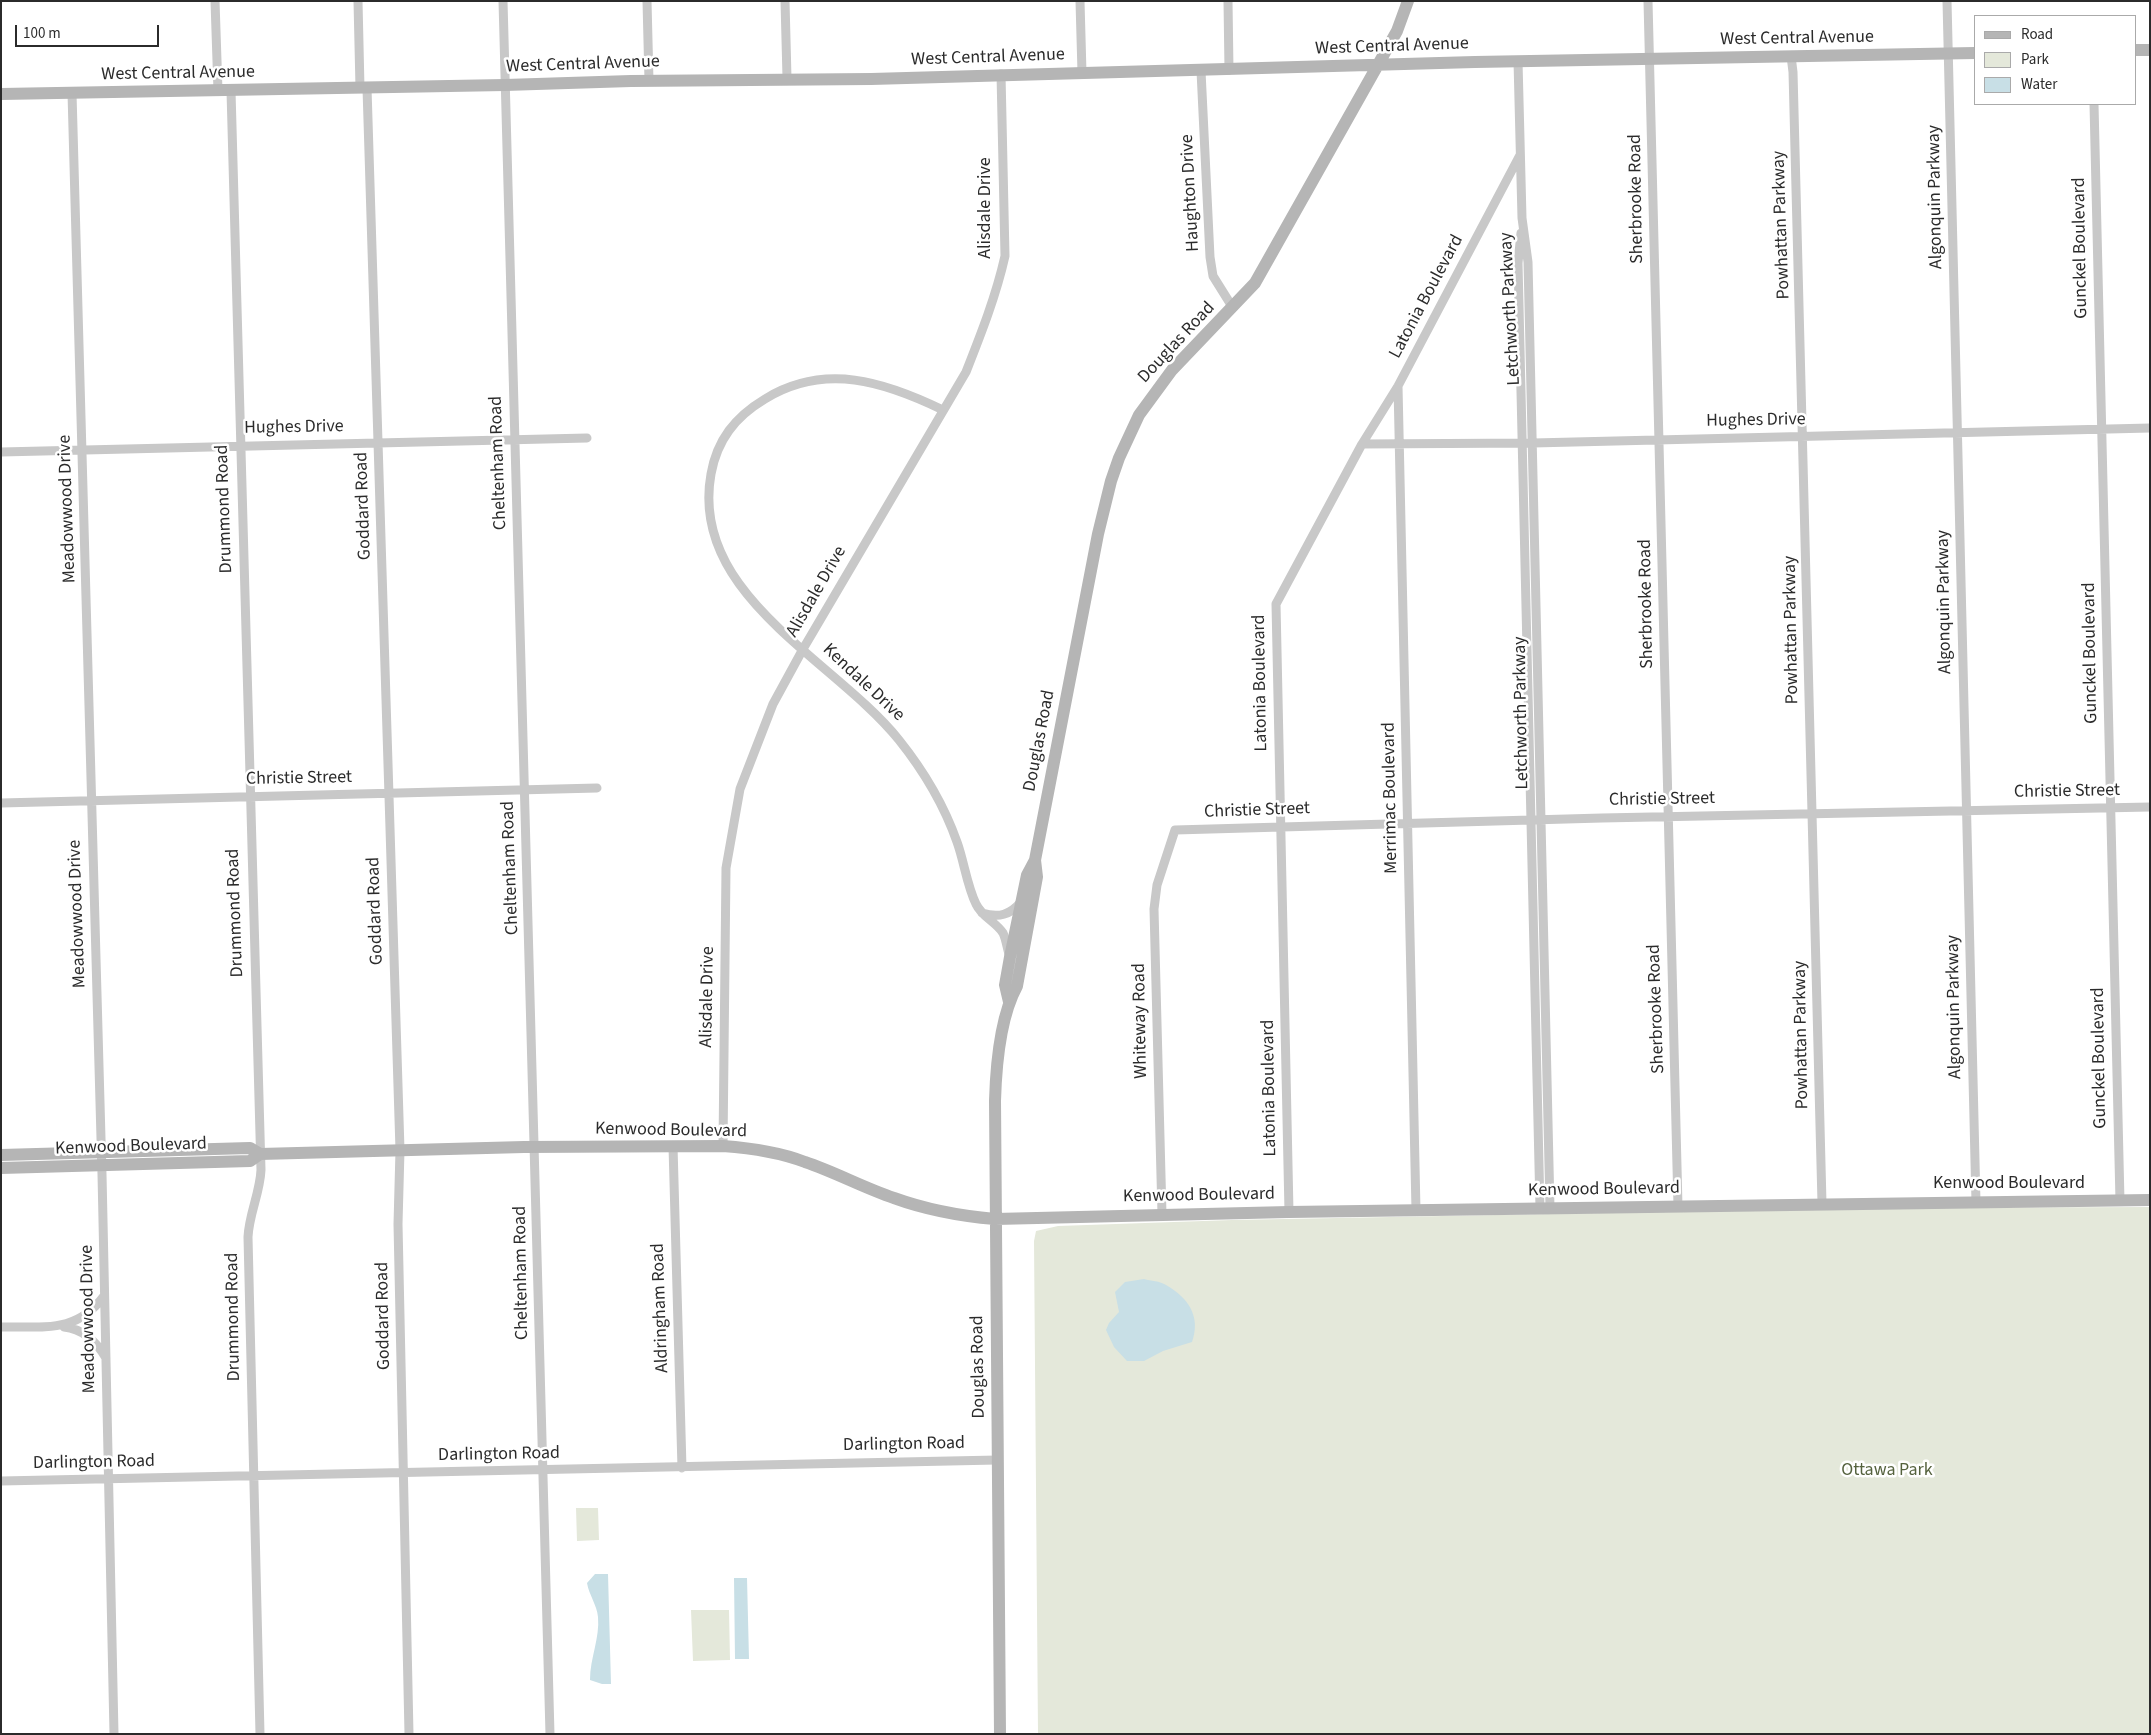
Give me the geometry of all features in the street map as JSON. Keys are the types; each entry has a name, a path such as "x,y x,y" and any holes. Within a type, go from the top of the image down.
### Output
{"street":[{"name":"Drummond Road","path":"215,1 224,91 240,446 260,1154 260,1182 250,1220 248,1237 260,1734"},
{"name":"Goddard Road","path":"358,1 364,88 378,442 400,1150 398,1224 409,1734"},
{"name":"Cheltenham Road","path":"503,1 550,1734"},
{"path":"647,1 649,81"},
{"path":"786,1 787,78"},
{"path":"1080,1 1082,73"},
{"path":"1228,1 1229,70"},
{"name":"Douglas Road","path":"1009,1002 1005,985 1026,875 1035,860 1098,534 1119,458 1140,415 1163,380 1255,283 1274,253 1396,31 1408,1"},
{"name":"Sherbrooke Road","path":"1648,1 1678,1206"},
{"name":"Algonquin Parkway","path":"1947,1 1976,1202"},
{"path":"2136,50 2150,50"},
{"name":"West Central Avenue","path":"1,94 224,91 787,78 871,79 1001,74 1201,71 1378,64 1974,53"},
{"name":"Powhattan Parkway","path":"1792,56 1804,436 1822,1203"},
{"name":"Letchworth Parkway","path":"1518,61 1522,218 1528,262 1533,443 1541,820 1545,1208"},
{"name":"Haughton Drive","path":"1201,71 1210,257 1213,276 1233,308"},
{"name":"Alisdale Drive","path":"723,1146 726,868 740,789 773,704 970,362 998,284 1005,256 1001,74"},
{"name":"Meadowwood Drive","path":"72,93 102,1165 114,1734"},
{"name":"Gunckel Boulevard","path":"2094,105 2120,1201"},
{"name":"Latonia Boulevard","path":"1290,1212 1276,604 1362,444 1398,386 1520,155"},
{"name":"Letchworth Parkway","path":"1522,218 1518,264 1522,443 1531,820 1545,1208"},
{"name":"Kendale Drive","path":"943,410 882,384 836,379 817,380 788,387 760,402 729,429 721,441 712,466 708,505 715,539 736,580 751,599 803,649 868,706 911,756 948,819 973,896 982,912 1003,933 1010,957"},
{"name":"Merrimac Boulevard","path":"1398,386 1416,1210"},
{"name":"Hughes Drive","path":"1362,444 1533,443 2150,428"},
{"name":"Hughes Drive","path":"1,452 587,438"},
{"name":"Christie Street","path":"1,803 597,788"},
{"name":"Christie Street","path":"1175,830 1668,816 2150,806"},
{"name":"Whiteway Road","path":"1162,1214 1154,909 1157,885 1175,830"},
{"name":"Douglas Road","path":"1000,1734 995,1219 996,1084 1009,1002 1017,986 1038,877 1035,860"},
{"path":"982,912 1003,915 1014,909 1021,901"},
{"name":"Aldringham Road","path":"673,1146 682,1468"},
{"name":"Kenwood Boulevard","path":"1,1155 250,1148 260,1154 535,1147 723,1146 767,1151 804,1161 892,1198 920,1207 970,1217 995,1219 1162,1214 1822,1203 2150,1200"},
{"name":"Kenwood Boulevard","path":"1,1168 250,1161 260,1154"},
{"path":"59,1326 83,1318 92,1312 104,1296"},
{"path":"1,1327 59,1326 73,1328 83,1333 100,1348 106,1358"},
{"name":"Darlington Road","path":"1,1481 682,1468 828,1462 997,1460"}],"green space":[{"name":"Ottawa Park","path":"2150,1207 2150,1734 1038,1734 1034,1241 1036,1231 1058,1226 1232,1220 1866,1208"},
{"path":"576,1508 598,1508 599,1540 577,1541"},
{"path":"691,1610 729,1610 730,1660 693,1661"}],"water":[{"path":"1144,1279 1164,1284 1187,1302 1194,1316 1194,1333 1192,1342 1163,1351 1144,1361 1127,1361 1114,1347 1106,1330 1109,1323 1119,1312 1115,1292 1125,1282"},
{"path":"595,1574 608,1574 611,1684 602,1684 590,1680 598,1633 598,1617 587,1583"},
{"path":"734,1578 747,1578 749,1659 735,1659"}]}
